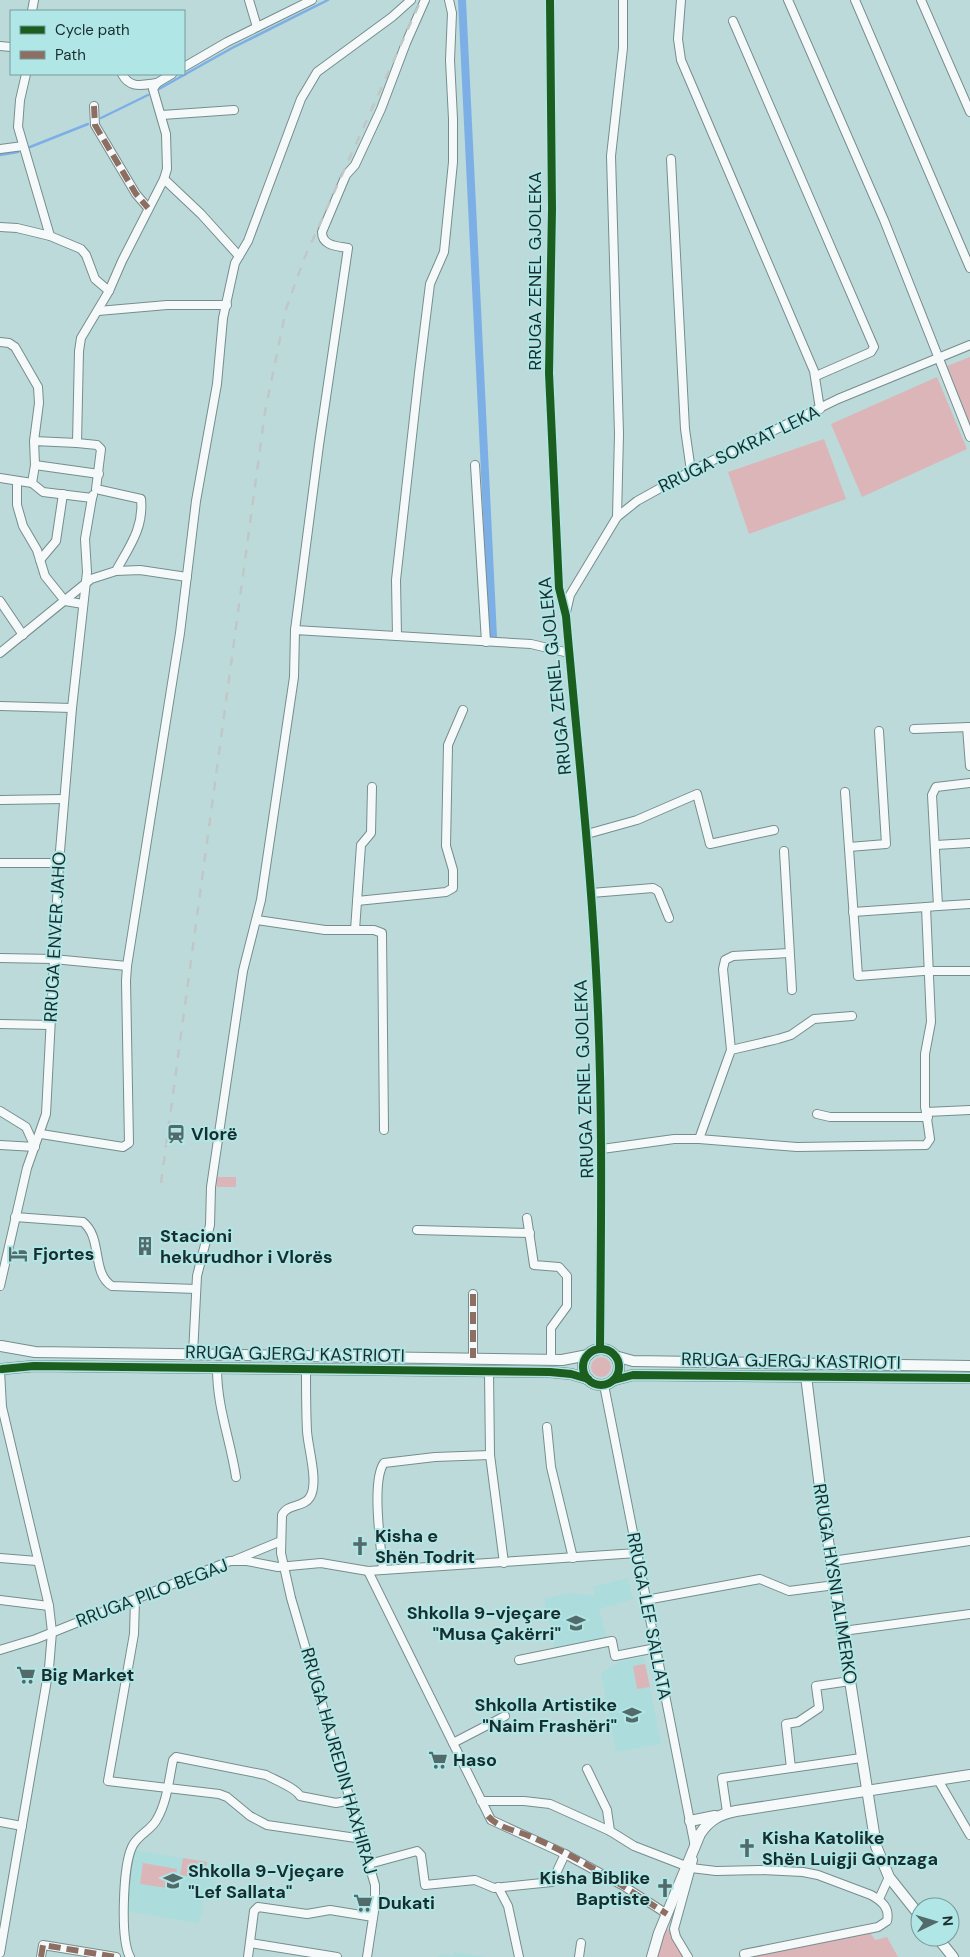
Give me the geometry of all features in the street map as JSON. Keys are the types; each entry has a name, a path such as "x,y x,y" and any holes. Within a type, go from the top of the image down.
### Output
{"main road":[{"path":"0,1346 5,1357 1,1370"},
{"name":"RRUGA GJERGJ KASTRIOTI","path":"0,1346 35,1352 551,1360 570,1360 588,1355"},
{"path":"600,1349 611,1352 615,1356 619,1371 609,1383 597,1385 588,1379 583,1367 588,1355 600,1349"},
{"name":"RRUGA GJERGJ KASTRIOTI","path":"615,1356 633,1361 970,1366"},
{"name":"RRUGA GJERGJ KASTRIOTI","path":"1,1370 34,1366 306,1369 561,1373 588,1379"},
{"name":"RRUGA GJERGJ KASTRIOTI","path":"609,1383 633,1375 970,1379"},
{"name":"RRUGA HYSNI ALIMERKO","path":"806,1376 865,1791 876,1846 889,1877 910,1903"},
{"path":"690,1821 723,1814 970,1775"},
{"path":"652,1957 667,1914 689,1867 695,1846 705,1826 723,1814"},
{"path":"945,1947 953,1957"}],"street":[{"path":"249,0 257,27"},
{"path":"185,66 257,27 312,0"},
{"path":"41,1134 123,1147 129,1143 127,966 187,577 196,501 218,384 221,334 238,256 248,241 301,99 310,80 317,72 411,0"},
{"path":"193,1354 198,1264 210,1225 211,1187 243,971 257,920 294,677 295,630 319,445 348,248 325,242 322,232 346,175 355,165 382,109 403,50 425,0"},
{"path":"397,636 396,580 418,374 430,284 444,252 452,162 454,126 450,60 452,13 449,0"},
{"name":"RRUGA ZENEL GJOLEKA","path":"550,0 552,209 549,374 559,588 566,616 587,834 597,990 602,1149 600,1349"},
{"path":"617,517 619,434 611,156 623,48 623,0"},
{"path":"681,0 678,39 682,60 816,376 820,409"},
{"path":"788,0 919,304 938,358 970,437"},
{"path":"855,0 970,268"},
{"path":"922,0 970,112"},
{"path":"732,21 873,345 871,352 816,376"},
{"path":"26,75 18,114 18,127 22,146 50,236"},
{"path":"123,75 128,83 132,85 158,83"},
{"path":"34,441 77,443 80,345 85,331 109,291 148,208 164,179 168,146 162,115 153,92 158,83 170,75"},
{"path":"94,106 95,125 136,194 148,208"},
{"path":"162,115 234,110"},
{"path":"0,149 22,146"},
{"path":"671,160 684,420 687,454 691,471"},
{"path":"164,179 201,214 238,256"},
{"path":"0,227 17,228 50,236 80,249 86,255 95,279 109,291"},
{"path":"98,311 177,305 227,305"},
{"path":"0,342 9,343 15,347 38,387 39,402 34,441 35,465 32,483"},
{"name":"RRUGA SOKRAT LEKA","path":"566,616 570,595 617,517 649,493 820,409 970,345"},
{"name":"RRUGA ENVER JAHO","path":"0,1286 15,1217 35,1147 41,1134 47,1103 59,863 85,583 85,540 102,452 100,447 77,443"},
{"path":"35,465 99,474"},
{"path":"475,465 486,642"},
{"path":"0,478 32,483 39,490 92,498"},
{"path":"17,480 19,516 46,576 65,601 83,604"},
{"path":"96,489 141,499 143,514 137,534 116,571"},
{"path":"40,560 56,541 63,494"},
{"path":"0,653 97,575 116,571 140,570 187,577"},
{"path":"0,601 23,635"},
{"path":"295,630 531,644 569,652"},
{"path":"0,706 72,708"},
{"path":"357,901 446,892 453,888 453,870 446,846 448,745 463,710"},
{"path":"914,729 969,727 970,766"},
{"path":"849,847 886,844 879,732"},
{"path":"938,906 933,790 941,785 970,783"},
{"path":"355,930 361,845 371,833 372,787"},
{"path":"845,792 858,976 930,971 970,971"},
{"path":"587,834 637,820 696,794 710,844 774,830"},
{"path":"0,800 64,799"},
{"path":"936,845 970,843"},
{"path":"784,851 792,990"},
{"path":"0,863 59,863"},
{"path":"591,893 653,888 658,891 669,918"},
{"path":"853,912 970,904"},
{"path":"602,1149 674,1139 699,1139 797,1147 926,1145 930,1139 925,1073 926,1048 931,1022 926,907"},
{"path":"257,920 325,930 379,930 382,938 384,1130"},
{"path":"699,1139 732,1050 723,969 725,960 733,956 789,953"},
{"path":"0,958 53,959 127,966"},
{"path":"732,1050 790,1035 814,1020 852,1016"},
{"path":"0,1024 50,1025"},
{"path":"817,1114 830,1116 927,1115 970,1110"},
{"path":"0,1111 26,1127 35,1147 0,1145"},
{"path":"15,1217 83,1222 95,1238 103,1274 112,1286 196,1289"},
{"path":"527,1218 534,1265 559,1267 568,1276 567,1306 551,1328 551,1360"},
{"path":"417,1230 530,1233"},
{"path":"473,1294 473,1358"},
{"path":"217,1368 218,1401 230,1439 236,1477"},
{"name":"RRUGA HAJREDIN HAXHIRAJ","path":"306,1369 307,1432 313,1486 310,1498 306,1502 284,1510 281,1522 281,1541 284,1567 375,1885 373,1917 367,1957"},
{"path":"0,1953 50,1668 52,1632 49,1606 1,1405 1,1370"},
{"path":"489,1372 490,1455 504,1563"},
{"name":"RRUGA LEF SALLATA","path":"609,1383 637,1553 695,1846"},
{"path":"547,1428 551,1466 573,1558"},
{"path":"383,1570 377,1498 380,1471 384,1463 435,1457 490,1455"},
{"path":"230,1562 281,1541"},
{"path":"832,1561 970,1541"},
{"name":"RRUGA PILO BEGAJ","path":"0,1650 52,1632 230,1562 247,1561 284,1567 321,1563 368,1571 637,1553"},
{"path":"0,1558 37,1561"},
{"path":"368,1571 488,1816 503,1827 531,1836 622,1885 667,1914"},
{"path":"646,1600 760,1580 789,1591 835,1585"},
{"path":"0,1600 49,1606"},
{"path":"135,1600 134,1634 108,1781 227,1796 250,1816 266,1825 363,1839"},
{"path":"842,1632 970,1614"},
{"path":"519,1660 612,1641 615,1656 656,1648"},
{"path":"791,1768 786,1724 798,1722 820,1708 816,1686 850,1681"},
{"path":"453,1743 505,1716"},
{"path":"130,1957 122,1912 130,1850 135,1840 157,1821 168,1788 173,1760 180,1756 266,1774 278,1783 295,1789 300,1796 336,1803 351,1800"},
{"path":"723,1814 722,1778 861,1758"},
{"path":"587,1769 607,1810 610,1831"},
{"path":"938,1780 970,1836"},
{"path":"482,1801 524,1801 550,1804 610,1831 634,1846 689,1867 716,1871 760,1870 803,1872 830,1879 879,1899 887,1910 887,1921 878,1927 744,1954"},
{"path":"0,1822 22,1826"},
{"path":"370,1864 418,1851 421,1855 425,1885 475,1880 494,1888 552,1882 565,1854"},
{"path":"688,1957 679,1943 674,1929 689,1867"},
{"path":"879,1899 889,1877"},
{"path":"498,1887 508,1906 518,1957"},
{"path":"0,1896 10,1898"},
{"path":"248,1957 254,1911 258,1907 307,1914 330,1910 373,1917"},
{"path":"250,1943 337,1957"},
{"path":"579,1957 581,1943"},
{"path":"41,1957 43,1945 116,1957"}],"shaded area":[{"path":"970,357 970,425 947,366"},
{"path":"937,377 967,449 862,497 831,424"},
{"path":"824,439 846,499 749,534 728,472"},
{"path":"216,1177 236,1177 236,1187 217,1187"},
{"path":"601,1357 608,1360 611,1367 608,1374 601,1377 594,1374 591,1367 594,1360"},
{"name":"Shkolla 9-vjeçare \"Musa Çakërri\"","path":"628,1578 633,1599 599,1609 607,1638 555,1648 544,1599 571,1593 595,1596 593,1587"},
{"name":"Shkolla Artistike \"Naim Frashëri\"","path":"644,1657 661,1744 616,1752 601,1673 619,1662"},
{"path":"645,1664 650,1687 637,1689 633,1666"},
{"name":"Shkolla 9-Vjeçare \"Lef Sallata\"","path":"135,1850 218,1864 212,1900 203,1899 202,1910 204,1910 198,1923 126,1911"},
{"path":"183,1858 207,1862 204,1879 180,1875"},
{"path":"143,1863 177,1869 174,1889 140,1884"},
{"path":"665,1929 673,1931 686,1957 656,1957"},
{"path":"869,1931 875,1940 887,1937 898,1957 737,1957"},
{"path":"454,1952 486,1957 437,1957 444,1954 454,1956"}],"waterway":[{"path":"185,74 232,48 328,0"},
{"path":"462,0 493,637"},
{"path":"159,89 184,75"},
{"path":"101,118 148,95"},
{"path":"30,147 88,124"},
{"path":"0,155 18,152"}],"railway":[{"path":"161,1183 265,412 286,309 304,259 421,0"}],"marked path":[{"path":"94,106 95,125 136,194 148,208"},
{"path":"473,1294 473,1358"},
{"path":"488,1816 502,1826 547,1844 582,1862 667,1914"},
{"path":"41,1957 43,1945 116,1957"}],"cycle path":[{"path":"550,0 552,209 549,373 559,588 566,616 587,850 597,990 601,1125 600,1349"},
{"path":"601,1349 608,1350 614,1354 618,1360 619,1367 618,1374 614,1380 608,1384 601,1385 594,1384 588,1380 584,1374 583,1367 584,1360 588,1354 594,1350 601,1349"},
{"path":"2,1369 34,1366 550,1372 571,1374 588,1379"},
{"path":"614,1380 633,1375 970,1378"}],"place":[{"name":"Vlorë","path":"176,1134"},
{"name":"Stacioni hekurudhor i Vlorës","path":"145,1246"},
{"name":"Fjortes","path":"18,1254"},
{"name":"Kisha e Shën Todrit","path":"360,1546"},
{"name":"Shkolla 9-vjeçare \"Musa Çakërri\"","path":"576,1623"},
{"name":"Big Market","path":"26,1675"},
{"name":"Shkolla Artistike \"Naim Frashëri\"","path":"632,1715"},
{"name":"Haso","path":"438,1760"},
{"name":"Kisha Katolike Shën Luigji Gonzaga","path":"747,1848"},
{"name":"Shkolla 9-Vjeçare \"Lef Sallata\"","path":"173,1881"},
{"name":"Kisha Biblike Baptiste","path":"665,1888"},
{"name":"Dukati","path":"363,1903"}]}
